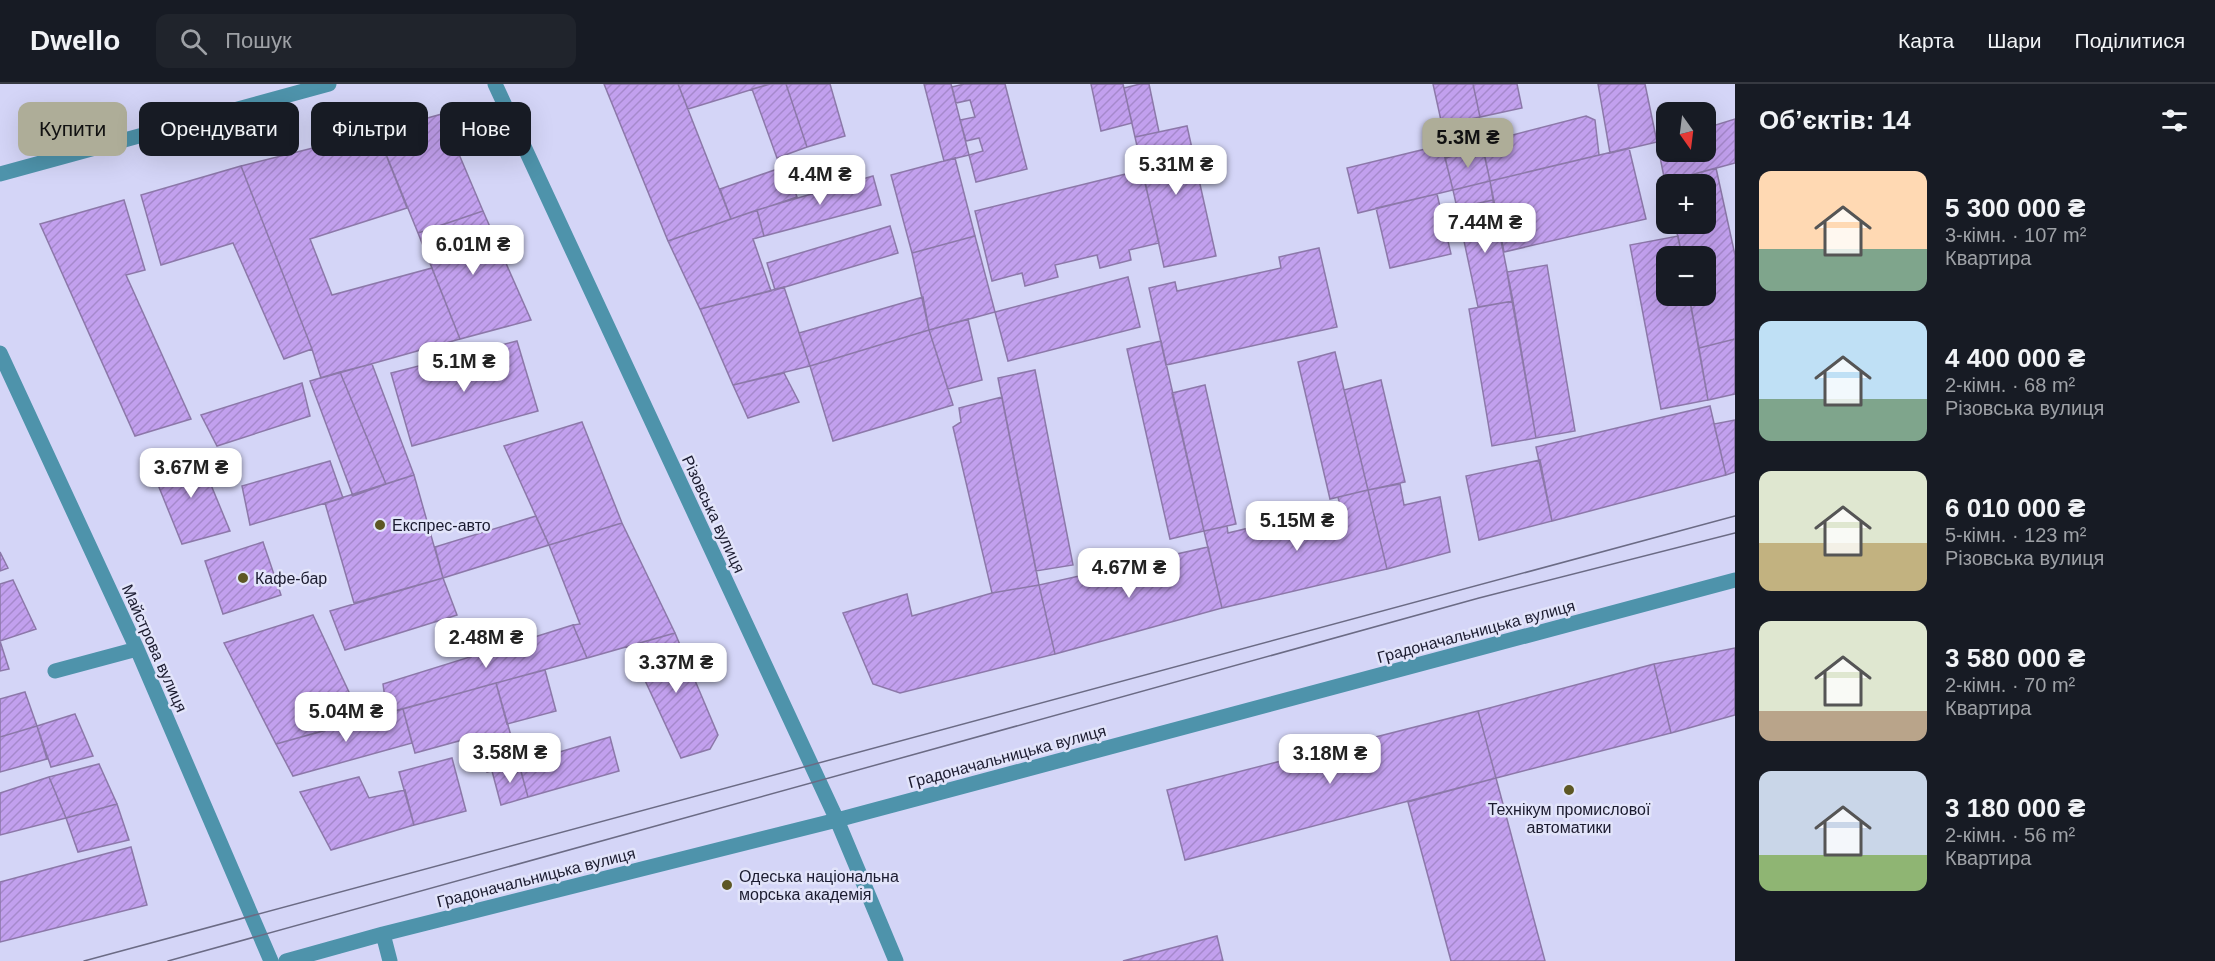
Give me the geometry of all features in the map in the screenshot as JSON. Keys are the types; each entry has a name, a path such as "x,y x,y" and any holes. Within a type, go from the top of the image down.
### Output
{"street":[{"path":"0,174 329,84"},
{"name":"Різовська вулиця","path":"495,84 837,820 896,961"},
{"name":"Майстрова вулиця","path":"0,353 137,649 271,961"},
{"name":"Градоначальницька вулиця","path":"286,961 383,934 837,820 1735,580"},
{"path":"55,671 137,649"},
{"path":"383,934 390,961"}],"building":[{"path":"604,84 678,84 731,219 668,241"},
{"path":"678,84 770,84 688,109"},
{"path":"770,84 786,84 807,147 777,158 752,89"},
{"path":"786,84 830,84 845,136 807,147"},
{"path":"924,84 951,84 969,155 944,161"},
{"path":"964,84 1005,84 1027,169 976,182 969,155 983,151 979,138 966,141 960,120 975,117 970,100 956,103 952,87"},
{"path":"1091,84 1123,84 1132,123 1101,131"},
{"path":"1149,84 1159,132 1135,137 1124,88"},
{"path":"1433,84 1473,84 1480,117 1442,125"},
{"path":"1473,84 1517,84 1522,108 1480,117"},
{"path":"1598,84 1645,84 1656,142 1610,153"},
{"path":"440,115 440,156 460,156 483,211 418,233 387,156 428,156 428,118"},
{"path":"1586,116 1595,120 1599,155 1490,181 1482,143"},
{"path":"1735,119 1735,163 1694,174 1663,174 1661,162 1716,162 1716,125"},
{"path":"1187,126 1216,256 1164,267 1135,137"},
{"path":"1442,145 1453,190 1358,213 1347,168"},
{"path":"311,148 311,156 386,156 407,208 310,239 332,295 432,268 460,339 321,378 312,349 241,166 281,156 299,156 299,152"},
{"path":"1629,148 1646,219 1504,252 1490,181"},
{"path":"1483,149 1490,181 1453,190 1445,158"},
{"path":"955,158 975,236 912,253 891,175"},
{"path":"241,166 312,349 284,359 233,243 161,265 141,195"},
{"path":"786,166 797,197 731,219 720,189"},
{"path":"1716,168 1735,255 1735,339 1699,348 1691,306 1716,306 1716,246 1680,246 1677,234 1716,234 1716,174 1694,174"},
{"path":"1142,170 1159,243 1129,250 1131,260 1100,268 1097,255 1055,265 1058,277 1025,286 1022,273 992,281 975,211"},
{"path":"873,176 881,205 764,236 757,210"},
{"path":"1490,181 1493,200 1457,208 1453,190"},
{"path":"1437,194 1451,254 1390,268 1376,208"},
{"path":"124,200 145,270 126,275 191,419 135,436 40,224"},
{"path":"1493,200 1513,301 1478,307 1457,208"},
{"path":"757,210 764,236 753,239 771,291 700,309 668,241"},
{"path":"483,211 531,320 460,339 418,233"},
{"path":"890,226 898,253 775,290 767,263"},
{"path":"975,236 995,312 929,330 912,253"},
{"path":"1678,236 1680,246 1656,246 1656,306 1691,306 1708,400 1661,409 1630,245"},
{"path":"1319,248 1337,327 1166,365 1149,288 1175,282 1177,291 1281,268 1279,257"},
{"path":"1547,265 1575,431 1536,438 1507,272"},
{"path":"1128,277 1140,327 1008,361 995,312"},
{"path":"784,287 810,366 733,385 700,309"},
{"path":"923,297 929,330 810,366 799,333"},
{"path":"1513,301 1536,438 1492,446 1469,309"},
{"path":"968,319 982,380 948,389 929,330"},
{"path":"929,330 953,405 833,441 810,366"},
{"path":"1735,339 1735,394 1708,400 1699,348"},
{"path":"517,341 538,411 412,446 391,373"},
{"path":"1161,341 1204,531 1170,539 1127,349"},
{"path":"1335,352 1368,490 1330,499 1298,362"},
{"path":"372,364 414,475 386,484 340,372"},
{"path":"1035,370 1073,565 1036,571 998,378"},
{"path":"340,372 386,484 353,496 310,381"},
{"path":"784,373 799,402 748,418 733,385"},
{"path":"1381,380 1405,482 1368,490 1344,390"},
{"path":"302,383 310,416 217,446 201,415"},
{"path":"1205,385 1236,524 1204,531 1172,393"},
{"path":"1002,397 1039,585 992,593 953,427 961,422 959,408"},
{"path":"1710,406 1726,475 1552,521 1536,447"},
{"path":"1735,420 1735,472 1726,475 1714,424"},
{"path":"582,422 622,523 549,545 504,446"},
{"path":"197,451 230,531 182,544 152,470"},
{"path":"1540,460 1552,521 1479,540 1466,476"},
{"path":"330,461 343,498 250,525 242,486"},
{"name":"Експрес-авто","path":"414,475 443,578 354,603 325,503"},
{"path":"1400,484 1404,505 1440,497 1450,552 1387,569 1368,490"},
{"path":"1368,490 1387,569 1222,608 1204,531 1227,526 1228,533 1340,506 1338,497"},
{"path":"536,516 549,545 443,578 435,547"},
{"path":"622,523 675,633 587,658 573,625 580,624 549,545"},
{"name":"Кафе-бар","path":"263,542 281,595 223,614 205,561"},
{"path":"1208,547 1222,608 1055,654 1039,585"},
{"path":"0,552 8,568 0,571"},
{"path":"443,578 457,615 345,650 330,611"},
{"path":"13,580 36,629 0,641 0,584"},
{"path":"1039,585 1055,654 900,693 873,684 843,613 907,594 912,616 992,593"},
{"path":"313,615 356,707 384,698 387,713 276,744 224,643"},
{"path":"573,625 587,658 387,713 383,684"},
{"path":"675,633 718,735 710,749 681,758 629,646"},
{"path":"0,641 9,669 0,671"},
{"path":"1735,648 1735,715 1671,733 1654,664"},
{"path":"1654,664 1671,733 1496,778 1478,711"},
{"path":"545,670 556,711 507,724 496,683"},
{"path":"496,683 519,764 487,772 477,736 415,753 403,709"},
{"path":"25,692 37,726 0,737 0,699"},
{"path":"403,709 412,743 293,776 276,744"},
{"path":"1478,711 1496,778 1185,860 1167,790"},
{"path":"75,714 93,756 51,767 37,726"},
{"path":"37,726 47,759 0,772 0,737"},
{"path":"610,737 619,771 528,797 519,764"},
{"path":"452,758 466,811 414,825 399,772"},
{"path":"99,764 117,804 66,818 49,777"},
{"path":"519,764 528,797 501,805 492,771"},
{"path":"49,777 66,818 0,835 0,793"},
{"path":"359,777 369,798 405,790 414,825 331,850 300,792"},
{"path":"1496,778 1545,961 1451,961 1408,802"},
{"path":"117,804 129,840 78,852 66,818"},
{"path":"131,847 147,905 0,942 0,882"},
{"path":"1217,936 1223,961 1123,961"}],"tram line":[{"path":"84,961 1735,516"},
{"path":"168,961 1479,598 1735,533"}],"place":[{"name":"Експрес-авто","path":"380,525"},
{"name":"Кафе-бар","path":"243,578"},
{"name":"Технікум промислової автоматики","path":"1569,790"},
{"name":"Одеська національна морська академія","path":"727,885"}]}
